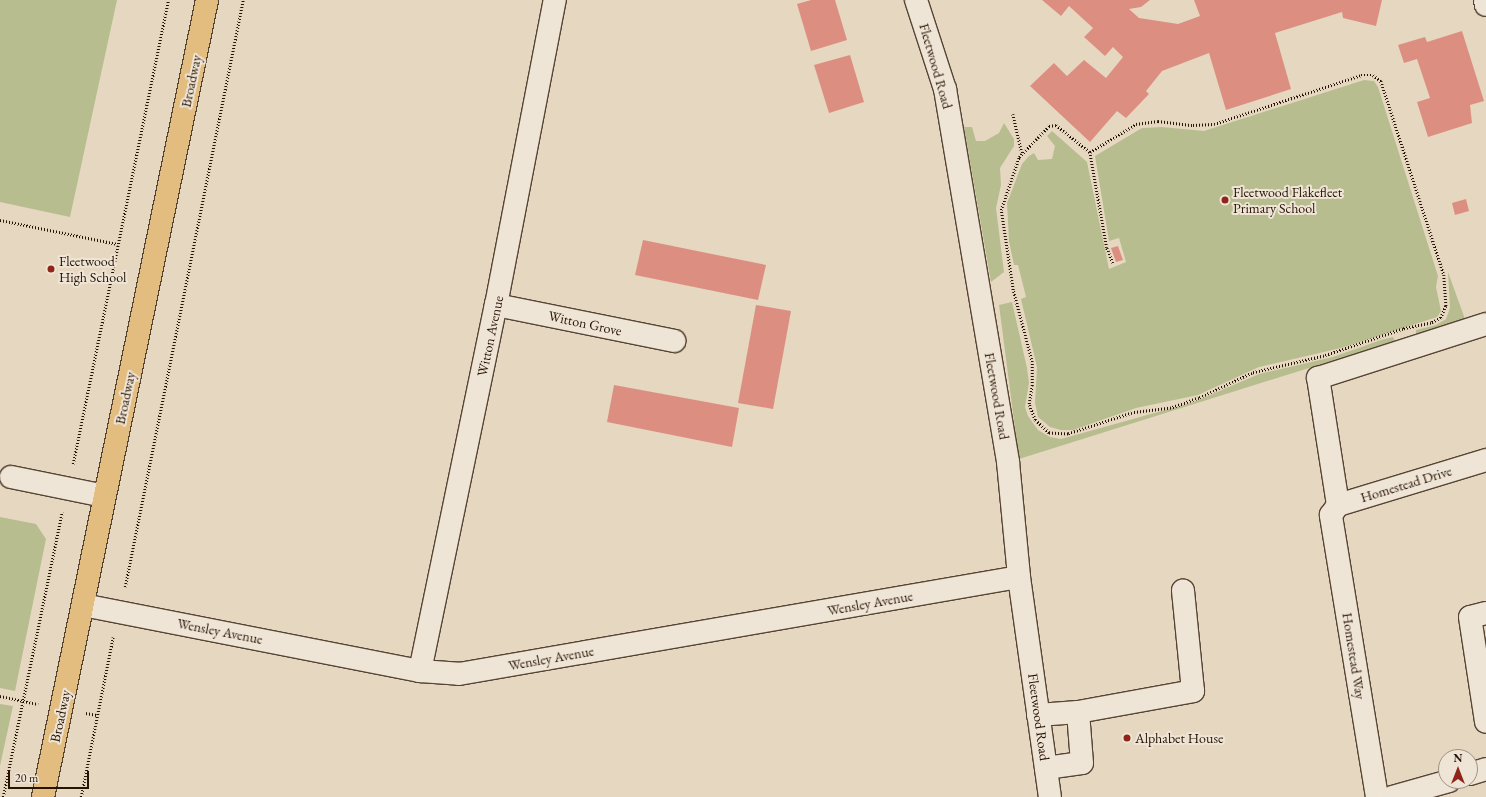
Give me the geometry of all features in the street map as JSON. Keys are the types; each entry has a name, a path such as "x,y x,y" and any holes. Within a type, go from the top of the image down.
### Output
{"main road":[{"name":"Broadway","path":"43,797 207,0"}],"street":[{"name":"Witton Avenue","path":"420,670 496,305 555,0"},
{"name":"Fleetwood Road","path":"916,0 945,89 1008,462 1019,577 1050,797"},
{"path":"1485,0 1486,5"},
{"name":"Witton Grove","path":"496,305 674,342"},
{"name":"Homestead Way","path":"1377,797 1334,510 1318,378 1486,324"},
{"name":"Homestead Drive","path":"1334,510 1486,460"},
{"path":"11,477 104,496"},
{"name":"Wensley Avenue","path":"83,605 420,670 459,674 1019,577"},
{"path":"1038,716 1078,712 1194,691 1183,590"},
{"path":"1486,613 1470,618 1486,722"},
{"path":"1046,768 1082,763 1078,712"},
{"path":"1392,797 1438,784"}],"path":[{"path":"3,797 168,0"},
{"path":"81,797 243,0"},
{"path":"1090,152 1136,124 1158,121 1194,125 1214,124 1361,75 1373,75 1381,81 1444,275 1446,306 1441,318 1431,323 1403,329 1324,356 1252,373 1199,398 1171,408 1132,413 1068,434 1049,433 1035,420 1029,404 1032,386 1032,362 1013,290 1001,210 1007,186 1022,154 1049,126 1056,125 1090,152 1107,248 1112,263"},
{"path":"1013,114 1022,154"},
{"path":"0,220 118,244"}],"green space":[{"path":"0,0 117,0 70,217 0,202"},
{"path":"1364,80 1374,81 1378,87 1438,276 1436,287 1441,311 1437,317 1341,348 1259,367 1198,395 1136,408 1073,430 1061,430 1050,427 1038,417 1035,403 1037,367 1021,299 1026,297 1018,265 1014,265 1009,241 1007,203 1022,164 1029,156 1034,153 1038,160 1052,159 1055,146 1047,136 1052,131 1087,162 1109,269 1126,262 1119,238 1109,241 1095,156 1142,128 1162,127 1204,131"},
{"path":"1004,123 1014,139 1014,146 1000,168 1001,185 996,208 1004,272 991,282 964,127 972,127 976,141 985,141 999,133"},
{"path":"1448,272 1465,319 1416,334 1416,330 1436,325 1446,319 1450,308"},
{"path":"1012,302 1027,368 1029,383 1025,407 1028,416 1038,430 1050,437 1061,439 1194,402 1259,374 1333,357 1393,337 1395,341 1019,459 999,305"},
{"path":"0,517 36,524 46,539 15,691 0,688"},
{"path":"0,704 13,706 0,766"}],"building":[{"path":"811,0 835,0 847,40 811,51 797,4"},
{"path":"1042,0 1150,0 1141,7 1129,9 1139,18 1178,24 1200,16 1194,0 1382,0 1376,26 1343,18 1342,12 1275,33 1291,89 1226,110 1209,53 1162,71 1146,91 1149,94 1126,118 1117,111 1090,142 1030,86 1054,63 1067,76 1084,60 1106,78 1123,57 1113,47 1105,56 1084,37 1093,28 1069,6 1061,16"},
{"path":"1462,31 1484,101 1470,105 1472,123 1428,137 1417,102 1430,98 1417,59 1404,63 1398,45 1425,37 1427,42"},
{"path":"850,55 864,102 829,113 814,65"},
{"path":"1466,199 1469,211 1455,215 1452,203"},
{"path":"643,240 766,265 758,300 635,275"},
{"path":"1118,246 1123,260 1116,262 1111,248"},
{"path":"756,305 791,311 773,409 738,403"},
{"path":"614,385 739,408 732,447 607,422"}],"place":[{"name":"Fleetwood Flakefleet Primary School","path":"1225,200"},
{"name":"Fleetwood High School","path":"51,269"},
{"name":"Alphabet House","path":"1127,738"}]}
